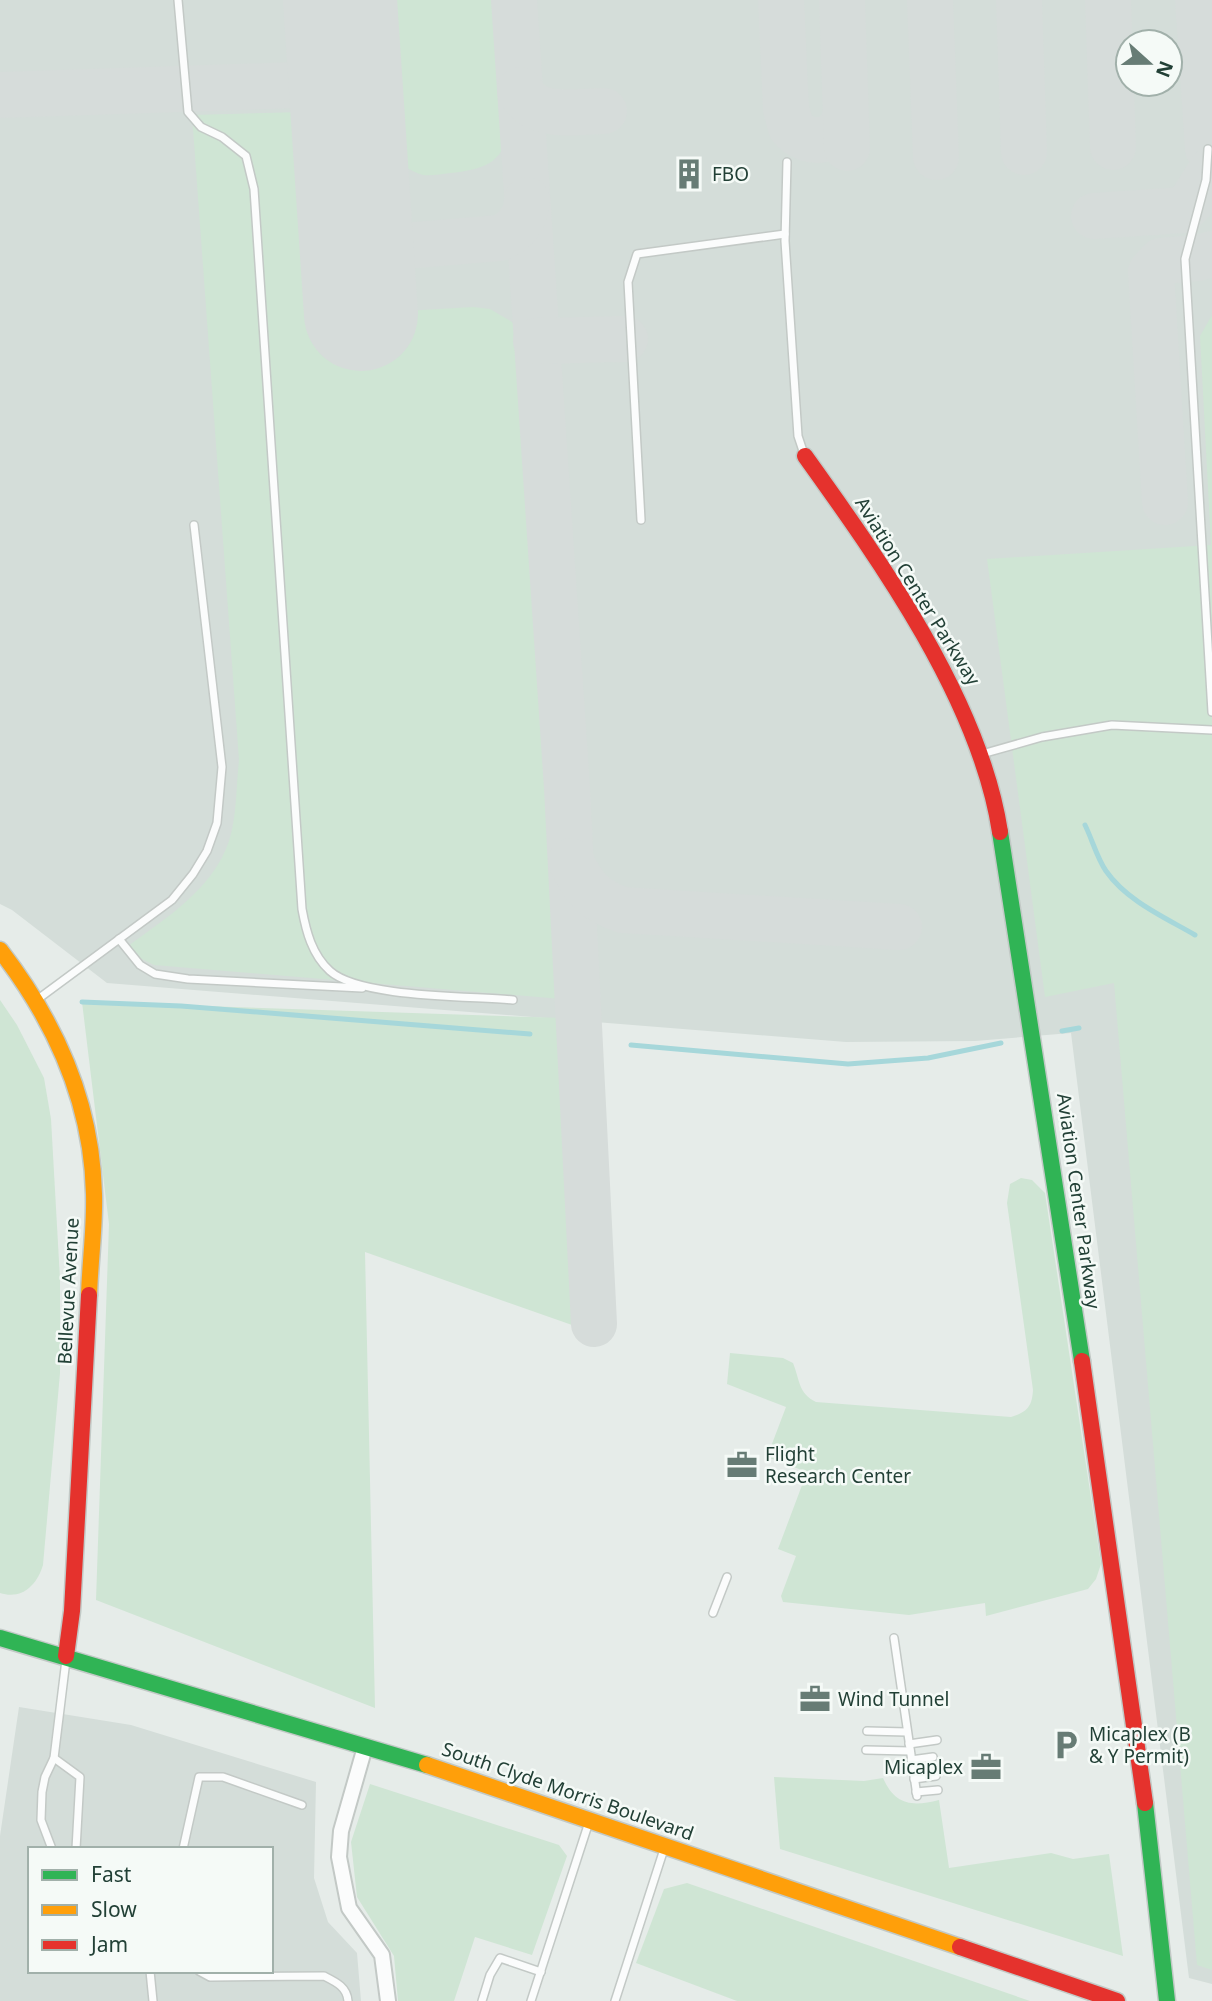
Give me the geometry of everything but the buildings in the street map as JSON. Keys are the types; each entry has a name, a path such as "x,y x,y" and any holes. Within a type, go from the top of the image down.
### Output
{"street":[{"name":"Aviation Center Parkway","path":"805,456 862,535 960,699 981,754 997,809 1021,953 1149,1832 1167,2001"},
{"name":"Bellevue Avenue","path":"0,950 37,999 72,1069 92,1151 94,1194 73,1597 66,1656"},
{"name":"South Clyde Morris Boulevard","path":"0,1639 66,1656 478,1780 1118,2001"},
{"path":"365,1747 341,1831 339,1857 349,1908 382,1955 388,2001"}],"lane":[{"path":"178,0 188,112 201,127 222,137 246,156 254,189 302,909 306,932 316,953 330,971 369,988"},
{"path":"1208,149 1206,180 1185,260 1212,712"},
{"path":"788,162 785,234 798,436 805,456"},
{"path":"641,520 628,282 637,254 785,234"},
{"path":"37,999 179,891 207,851 217,823 222,767 194,525"},
{"path":"981,754 1042,737 1112,725 1212,730"},
{"path":"119,939 140,965 155,974 188,979 369,988 513,1000"},
{"path":"713,1614 727,1577"},
{"path":"894,1638 917,1794 938,1790"},
{"path":"51,1847 41,1820 45,1777 54,1758 66,1656"},
{"path":"867,1731 907,1732"},
{"path":"866,1750 910,1747 937,1740"},
{"path":"911,1760 933,1757"},
{"path":"54,1758 80,1777 76,1847"},
{"path":"914,1779 936,1776"},
{"path":"183,1847 199,1777 223,1777 302,1805"},
{"path":"531,2001 589,1820"},
{"path":"615,2001 666,1845"},
{"path":"482,2001 489,1975 500,1958 541,1972"},
{"path":"150,1973 153,2001"},
{"path":"203,1973 210,1977 324,1976 339,1984 348,2001"}],"shaded area":[{"path":"0,0 1212,0 1212,1984 1189,1978 1071,1033 975,1041 846,1042 107,983 12,910 0,904"},
{"path":"19,1707 131,1725 316,1782 314,1878 328,1922 357,1953 361,2001 0,2001 0,1836"}],"green space":[{"path":"381,0 499,0 508,130 502,151 489,163 461,172 423,175 410,169 391,154"},
{"path":"303,112 320,316 473,307 490,309 512,322 518,332 517,363 562,999 154,965 140,958 128,946 187,901 212,874 229,841 236,801 239,760 192,115"},
{"path":"1212,315 1212,1970 1197,1965 1114,983 1045,997 987,559 1211,545 1200,336"},
{"path":"0,1000 17,1025 44,1078 51,1119 60,1279 60,1373 43,1565 37,1579 28,1589 8,1595 0,1593"},
{"path":"82,1002 564,1018 572,1325 365,1252 375,1708 96,1600 109,1224"},
{"path":"1021,1178 1032,1180 1045,1193 1101,1564 1096,1579 1088,1589 986,1616 985,1603 909,1615 783,1602 781,1596 796,1556 778,1549 807,1472 767,1457 786,1407 727,1384 730,1353 783,1358 793,1363 800,1386 816,1402 1011,1417 1021,1413 1030,1405 1033,1390 1007,1203 1010,1184"},
{"path":"774,1777 864,1781 883,1778 893,1794 905,1802 939,1800 949,1868 1051,1853 1073,1859 1109,1854 1123,1956 780,1849"},
{"path":"370,1784 559,1845 567,1856 532,1955 475,1937 454,2001 398,2001 394,1956 357,1897 351,1842"},
{"path":"687,1883 1030,2001 737,2001 636,1963 664,1889"}],"waterway":[{"path":"1085,825 1103,866 1115,882 1147,908 1195,935"},
{"path":"82,1002 181,1006 530,1034"},
{"path":"1062,1031 1079,1028"},
{"path":"631,1045 848,1064 928,1058 1001,1043"}],"taxiway":[{"path":"514,0 567,788 594,1324"},
{"path":"781,0 786,109 791,127 806,138 822,140 837,132 845,116"},
{"path":"842,0 847,148"},
{"path":"930,0 936,157"},
{"path":"1019,0 1024,152"},
{"path":"1108,0 1113,147"},
{"path":"1198,0 1208,149"},
{"path":"0,95 297,85 327,64 336,44 341,7"},
{"path":"520,90 526,100 545,110 569,113 604,111"},
{"path":"1094,216 1183,210 1192,201 1212,169"},
{"path":"357,250 499,238 519,224 525,213 527,200"},
{"path":"1165,502 1151,272 1161,261 1212,254"},
{"path":"536,341 625,339"},
{"path":"571,861 580,879 597,898 623,910 899,927"}],"runway":[{"path":"340,0 361,314"}],"traffic: fast":[{"path":"1000,832 1082,1361"},
{"path":"0,1638 427,1765"},
{"path":"1145,1803 1167,2001"}],"traffic: slow":[{"path":"0,950 38,1005 53,1034 67,1064 86,1127 94,1194 89,1295"},
{"path":"427,1765 960,1947"}],"traffic: jam":[{"path":"805,456 895,587 950,683 972,733 989,783 1000,832"},
{"path":"66,1656 72,1611 89,1295"},
{"path":"1082,1361 1145,1803"},
{"path":"960,1947 1117,2001"}],"place":[{"name":"FBO","path":"689,174"},
{"name":"Flight Research Center","path":"742,1465"},
{"name":"Wind Tunnel","path":"815,1699"},
{"name":"Micaplex (B & Y Permit)","path":"1066,1745"},
{"name":"Micaplex","path":"986,1767"}]}
